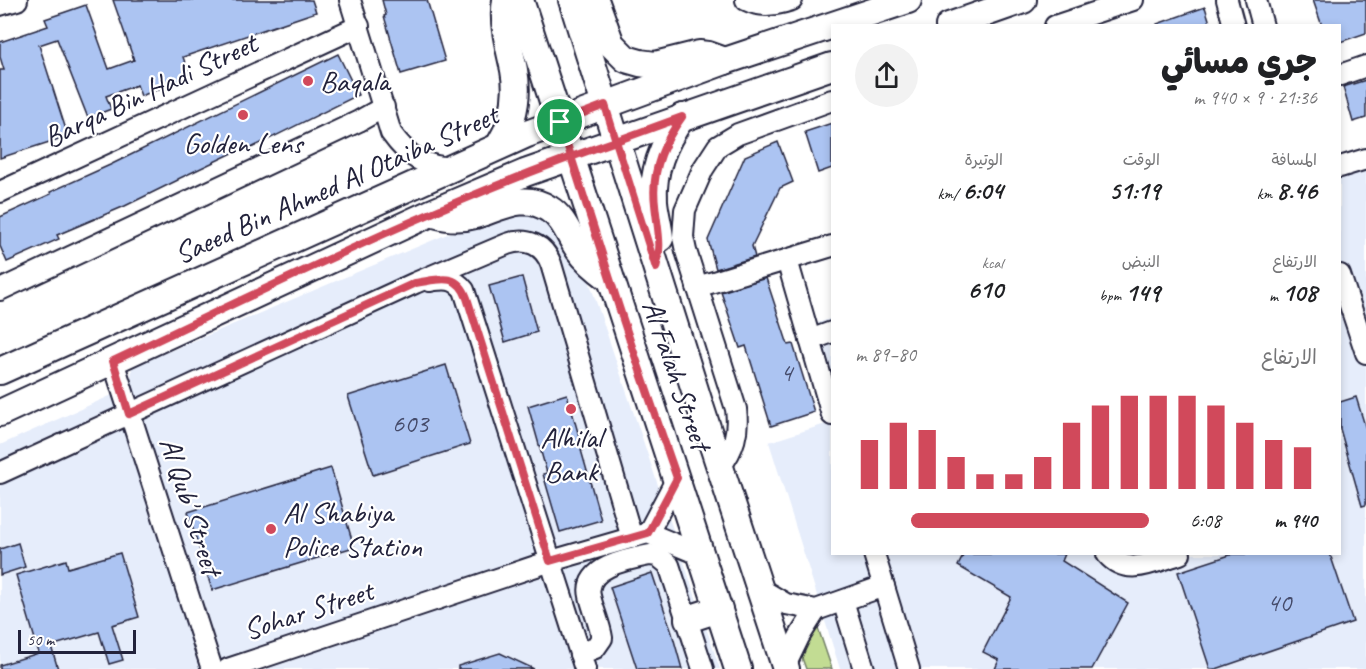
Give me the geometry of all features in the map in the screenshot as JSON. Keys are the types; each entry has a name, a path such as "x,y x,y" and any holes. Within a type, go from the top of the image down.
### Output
{"main road":[{"path":"499,147 510,123 515,100 515,78 506,36 506,0"},
{"name":"Al Falah Street","path":"520,0 738,669"},
{"name":"Al Falah Street","path":"572,0 786,668"},
{"path":"595,0 611,44 620,55 632,61 655,65 699,54 725,61"},
{"name":"Saeed Bin Ahmed Al Otaiba Street","path":"836,24 908,0"},
{"path":"955,24 1023,0"},
{"name":"Saeed Bin Ahmed Al Otaiba Street","path":"0,371 499,147 725,61 831,26"},
{"path":"0,413 431,213 525,173 831,66"},
{"path":"656,268 660,239 654,202 656,172 664,146 682,117"},
{"path":"431,213 458,218 477,215 512,202 527,201 541,204 555,213 584,256 609,278"},
{"path":"687,619 719,609"}],"street":[{"path":"0,5 17,0"},
{"path":"350,0 392,133 402,148 417,160 434,166 453,168"},
{"path":"746,0 769,6 792,0"},
{"path":"1061,24 1133,0"},
{"path":"1227,0 1233,24"},
{"path":"1256,0 1262,24"},
{"name":"Barqa Bin Hadi Street","path":"0,192 359,26"},
{"path":"1341,75 1366,66"},
{"path":"720,467 733,446 738,422 736,409 686,251 683,224 690,197 706,163 718,146 738,134 831,100"},
{"path":"0,290 359,122 384,107"},
{"path":"1341,168 1366,159"},
{"path":"0,473 415,283 516,241 534,243 542,249 551,264 640,535"},
{"path":"697,286 831,246"},
{"path":"787,260 831,412"},
{"path":"1341,278 1366,353"},
{"path":"415,283 448,279 460,285 464,290 582,662 602,638 589,594 590,582 601,570 650,555 658,556 669,565 703,669"},
{"path":"810,339 831,332"},
{"name":"Al Qub' Street","path":"113,361 212,669"},
{"path":"640,535 677,478"},
{"path":"640,535 701,555"},
{"name":"Sohar Street","path":"228,669 550,561 640,535"},
{"path":"874,555 909,669"},
{"path":"1108,555 1119,564 1136,567 1177,555"},
{"path":"759,588 786,604 816,610 884,586"},
{"path":"843,601 864,669"},
{"path":"786,668 799,637 816,610"}],"shaded area":[{"path":"1366,154 1366,669 840,669 769,442 831,422 831,555 1341,555 1341,163"},
{"path":"525,208 575,239 720,669 0,669 0,445 130,387 132,367 457,230"},
{"path":"831,318 831,390 812,325"}],"green space":[{"path":"817,625 832,669 806,669 802,658 810,635"}],"building":[{"path":"113,0 312,0 316,12 183,57 190,77 141,96 137,85 106,96 111,109 88,118 57,39 39,45 68,136 0,158 0,70 4,70 0,57 0,42 48,26 45,19 86,5 109,69 134,60"},
{"path":"382,0 427,0 445,61 401,74 384,16 386,15"},
{"path":"1313,0 1366,0 1366,33 1341,42 1341,24 1321,24"},
{"path":"1205,7 1210,24 1157,24"},
{"path":"338,54 358,95 243,152 241,149 125,206 57,235 59,239 7,262 0,246 0,217"},
{"path":"1366,80 1366,118 1353,122 1343,87"},
{"path":"831,123 831,168 818,173 805,132"},
{"path":"778,142 793,182 780,188 752,246 755,257 716,269 708,240 745,156"},
{"path":"522,277 537,332 505,342 489,286"},
{"path":"766,278 788,345 793,344 814,412 771,426 746,346 740,348 721,292"},
{"path":"446,365 470,444 373,475 348,396"},
{"path":"567,394 601,520 560,532 543,474 547,473 528,406"},
{"path":"1356,397 1366,429 1366,505 1362,506 1341,432 1341,402"},
{"name":"Al Shabiya Police Station","path":"331,468 354,547 212,590 188,512"},
{"path":"18,543 25,567 0,575 0,549"},
{"path":"120,553 139,617 112,625 123,660 109,664 99,632 51,646 58,669 0,669 0,665 39,653 16,575 66,560 68,568"},
{"path":"964,555 1065,555 1062,561 1128,603 1092,669 995,669 999,660 983,652 1011,597 958,566"},
{"path":"1230,555 1330,555 1353,622 1216,669 1210,669 1178,572"},
{"path":"652,573 682,669 637,669 610,587"},
{"path":"500,653 534,669 458,669 458,666"}],"place":[{"name":"Baqala","path":"308,81"},
{"name":"Golden Lens","path":"243,115"},
{"name":"Alhilal Bank","path":"571,409"},
{"name":"Al Shabiya Police Station","path":"271,529"}],"route":[{"path":"560,122 571,156 580,183 609,278 677,478 648,533 550,561 467,298 460,285 448,279 415,283 129,414 113,361 431,213 525,173 571,156 616,141 656,268 660,249 660,230 654,202 656,172 664,146 682,117 616,141 605,105 560,122"}]}
